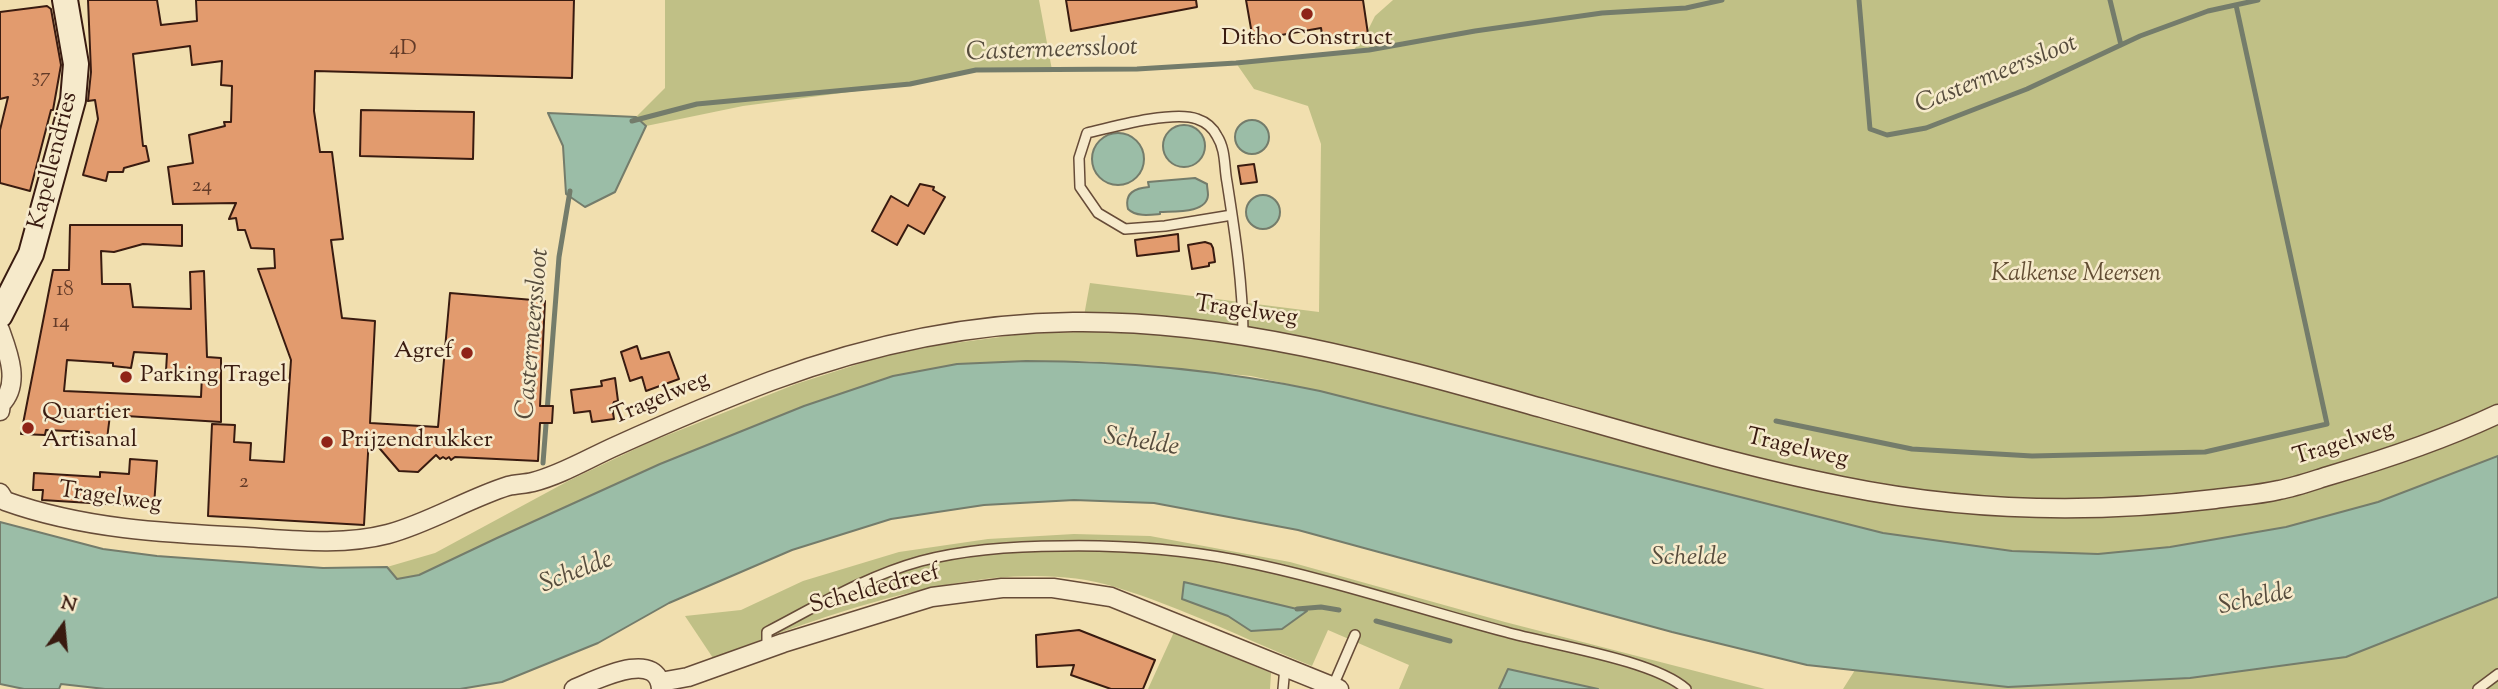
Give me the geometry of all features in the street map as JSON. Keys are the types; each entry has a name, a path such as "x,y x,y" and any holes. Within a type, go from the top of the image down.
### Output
{"main road":[{"name":"Kapellendries","path":"0,315 31,254 73,100 76,64 65,0"}],"street":[{"name":"Tragelweg","path":"0,493 5,501 42,514 108,527 326,541 366,539 394,533 512,485 535,482 663,425 776,379 899,341 955,331 1066,322 1119,322 1243,336 1318,348 1393,366 1659,442 1834,485 1933,500 2022,507 2104,509 2174,504 2280,490 2432,443 2498,414"},
{"path":"0,330 9,353 12,376 8,397 0,403 0,411"},
{"name":"Scheldedreef","path":"575,689 627,668 645,669 656,675 660,685 932,597 1002,588 1053,588 1103,595 1188,626 1336,688"}],"lane":[{"path":"1232,215 1165,226 1125,229 1098,213 1080,187 1079,158 1087,133 1128,122 1190,117 1210,126 1218,136 1224,155 1232,215 1243,303 1243,336"},
{"path":"767,649 767,632 874,577 920,562 991,549 1109,545 1234,560 1306,576 1507,633 1643,667 1670,678 1686,689"},
{"path":"1336,688 1355,635"},
{"path":"1283,689 1285,667"},
{"path":"2478,689 2498,674"}],"green space":[{"path":"665,0 1039,0 1052,70 976,70 910,84 743,106 646,126 636,117 665,88"},
{"name":"Kalkense Meersen","path":"1393,0 2498,0 2498,456 2378,502 2286,527 2170,547 2098,554 2012,551 1883,533 1251,376 1089,361 957,364 893,376 804,406 660,464 419,575 397,579 387,567 435,553 570,480 650,442 796,384 902,350 1023,334 1081,332 1090,283 1319,312 1321,144 1308,106 1254,89 1236,63 1353,51 1375,16"},
{"path":"1074,534 1150,536 1290,562 1505,622 1765,689 1598,689 1509,669 1499,689 1399,689 1409,665 1328,630 1312,666 1140,595 1068,578 1017,576 911,592 806,624 713,658 685,616 741,610 803,581 899,552 988,539"},
{"path":"2498,597 2498,689 1843,689 1855,670 2008,687 2346,657"},
{"path":"1174,632 1271,673 1270,689 1148,689"}],"water":[{"path":"548,113 636,117 646,126 615,192 585,207 566,194 563,146"},
{"path":"1252,120 1264,125 1269,137 1264,149 1252,154 1240,149 1235,137 1240,125"},
{"path":"1184,125 1199,131 1205,146 1199,161 1184,167 1169,161 1163,146 1169,131"},
{"path":"1118,133 1137,140 1144,159 1137,178 1118,185 1099,178 1092,159 1099,140"},
{"path":"1195,178 1207,184 1208,195 1202,206 1148,215 1128,209 1129,195 1135,190 1149,187 1148,182"},
{"path":"1263,195 1275,200 1280,212 1275,224 1263,229 1251,224 1246,212 1251,200"},
{"name":"Schelde","path":"1026,361 1174,368 1246,377 1320,391 1883,533 2012,551 2098,554 2170,547 2286,527 2378,502 2498,456 2498,597 2346,657 2190,678 2008,687 1807,665 1672,632 1298,530 1154,503 1074,500 984,505 891,519 792,550 669,603 598,643 502,682 460,689 105,689 61,684 59,689 24,689 0,684 0,522 103,549 157,556 323,568 387,567 397,579 419,575 660,464 804,406 893,376 957,364"},
{"path":"1184,582 1307,611 1282,629 1251,631 1228,616 1182,599"},
{"path":"1508,669 1598,689 1499,689"}],"building":[{"path":"88,0 157,0 161,25 197,21 196,0 574,0 572,78 315,71 314,111 320,152 332,152 343,239 331,240 342,318 375,321 370,423 438,427 450,293 545,301 540,406 553,406 552,423 540,423 538,461 455,457 451,460 449,457 440,459 436,455 418,472 399,471 369,436 364,525 208,516 212,424 235,425 234,442 251,443 250,460 284,462 291,360 258,269 275,268 274,249 251,248 245,230 238,230 236,218 229,219 236,203 173,204 168,167 193,163 189,135 231,122 232,86 221,85 222,61 192,65 190,46 133,54 143,146 146,146 149,161 124,168 123,172 108,172 106,181 83,175 98,119 95,100 88,101 91,72"},
{"path":"1066,0 1196,0 1197,7 1071,31"},
{"name":"Ditho Construct","path":"1246,0 1363,0 1368,34 1323,41 1321,28 1253,40"},
{"path":"47,6 51,9 61,65 53,110 30,191 0,183 0,130 8,97 0,99 0,12"},
{"path":"361,110 474,112 473,159 360,156"},
{"path":"1254,164 1257,182 1241,184 1238,166"},
{"path":"920,184 934,187 933,190 945,197 924,234 908,225 897,245 872,231 891,196 908,206"},
{"path":"70,225 182,225 182,246 143,244 114,252 101,251 102,284 130,284 133,307 191,309 190,272 204,271 207,357 221,358 221,422 110,415 107,439 89,437 89,432 46,430 45,435 21,434 53,270 69,270","holes":["134,352 167,354 166,371 202,374 201,397 64,391 67,360 113,363 113,366 131,368"]},
{"path":"1178,234 1179,251 1137,256 1135,240"},
{"path":"1205,242 1213,248 1215,262 1192,269 1188,245"},
{"path":"637,346 641,359 669,352 679,379 646,391 642,377 630,381 621,352"},
{"path":"615,378 618,401 612,406 614,419 592,422 590,411 574,413 571,390 602,386 601,381"},
{"path":"130,459 157,461 154,507 42,500 43,490 33,490 34,473 100,477 100,472 129,474"},
{"path":"1079,630 1155,660 1143,689 1111,689 1071,675 1074,665 1037,667 1036,635"}],"waterway":[{"name":"Castermeerssloot","path":"632,121 697,104 910,84 976,70 1137,69 1236,63 1369,50 1475,31 1602,13 1686,8 1722,0"},
{"name":"Castermeerssloot","path":"1859,0 1870,129 1887,135 1926,128 2027,89 2140,36 2208,11 2258,0"},
{"path":"2110,0 2121,45"},
{"path":"1776,421 1912,449 2032,456 2205,452 2327,424 2236,5"},
{"name":"Castermeerssloot","path":"543,463 559,257 570,191"},
{"path":"1297,609 1321,607 1339,610"},
{"path":"1376,621 1450,641"}],"place":[{"name":"Ditho Construct","path":"1307,14"},
{"name":"Agref","path":"467,353"},
{"name":"Parking Tragel","path":"126,377"},
{"name":"Quartier Artisanal","path":"28,428"},
{"name":"Prijzendrukker","path":"327,442"}]}
